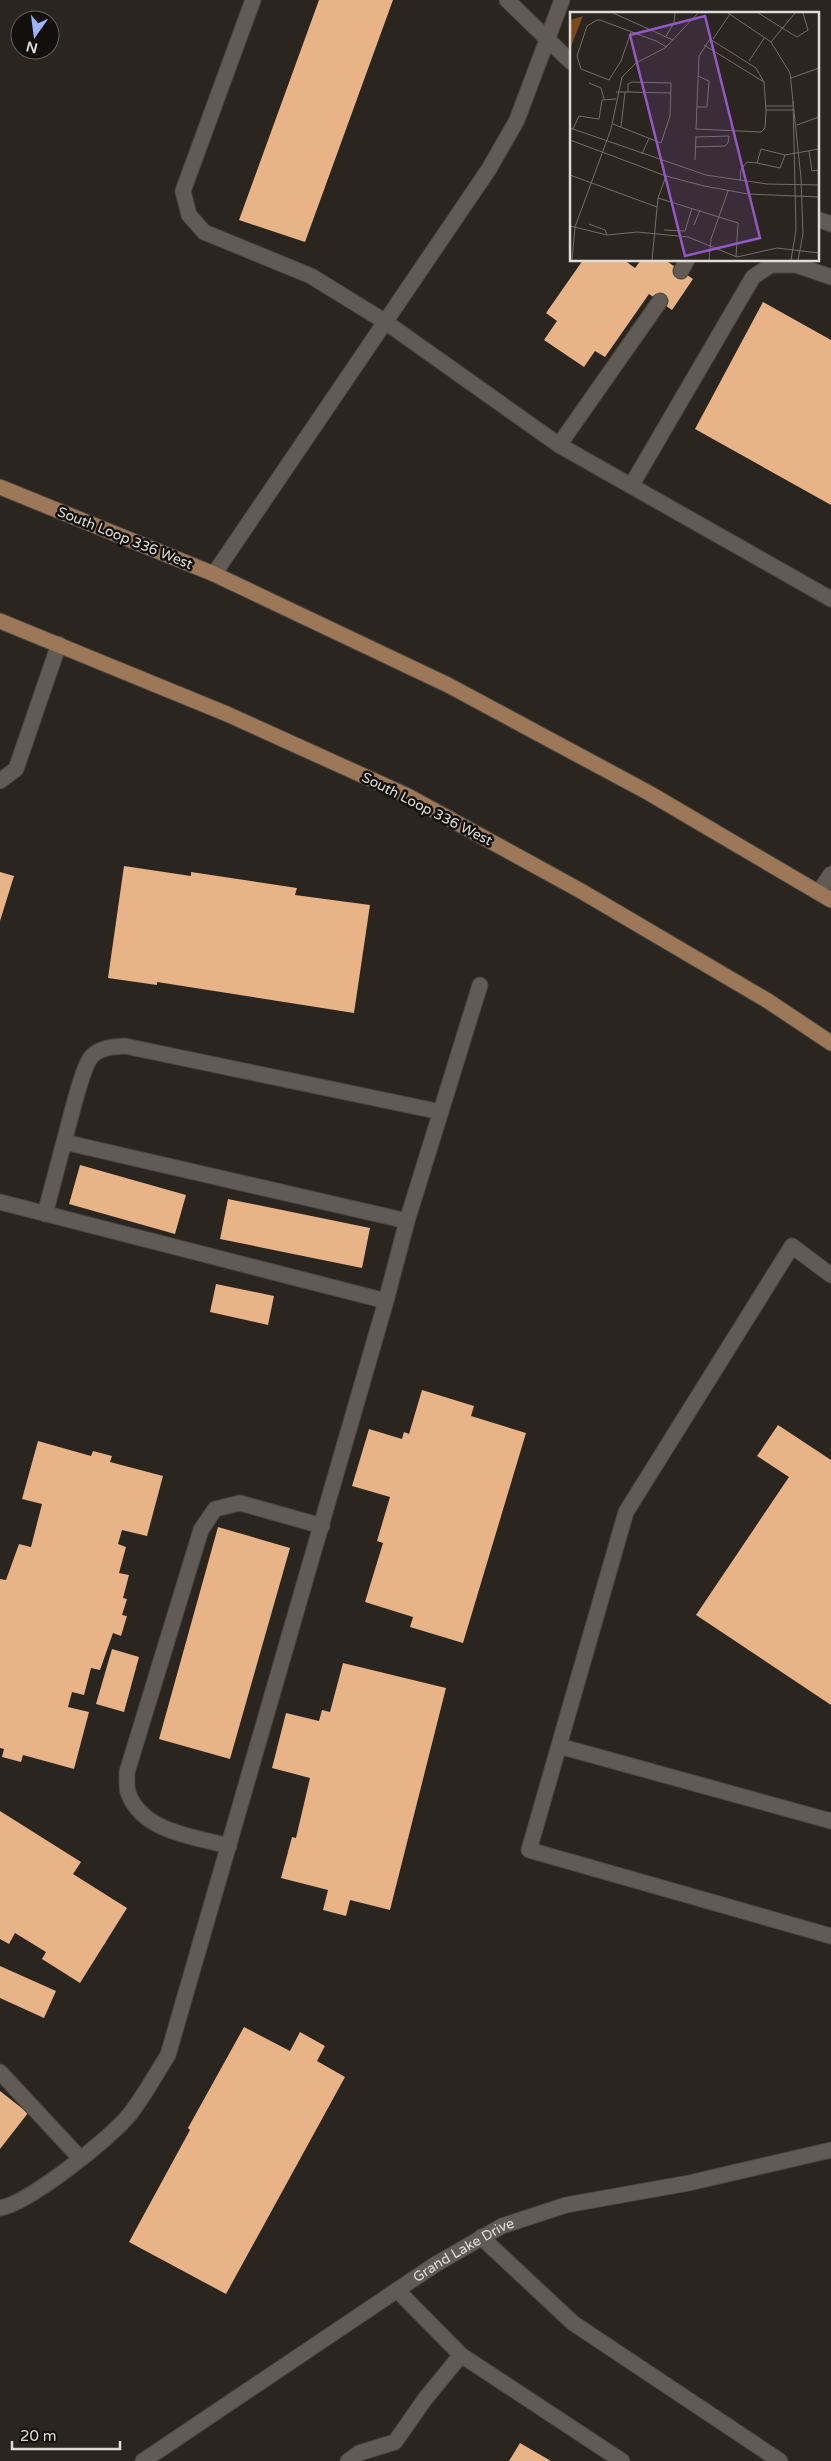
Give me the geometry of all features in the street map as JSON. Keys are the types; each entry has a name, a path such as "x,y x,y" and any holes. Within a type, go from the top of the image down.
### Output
{"main road":[{"name":"South Loop 336 West","path":"0,487 214,574 448,685 649,793 825,896"},
{"name":"South Loop 336 West","path":"0,621 227,714 408,796 581,890 768,1001 831,1043"}],"street":[{"path":"253,0 183,191 189,215 204,232 312,276 384,321 559,445 831,599"},
{"path":"507,0 570,61"},
{"path":"214,574 489,169 517,120 562,0"},
{"path":"818,219 831,224"},
{"path":"631,486 753,277 771,265 796,265 831,277"},
{"path":"559,445 660,301"},
{"path":"0,781 16,769 59,644"},
{"path":"825,896 831,874"},
{"path":"0,2208 9,2206 30,2195 80,2158 130,2115 168,2055 322,1526 407,1221 480,985"},
{"path":"45,1214 64,1142 91,1057 101,1050 125,1046 441,1112"},
{"path":"64,1142 407,1221"},
{"path":"0,1202 386,1300"},
{"path":"831,1275 792,1246 626,1512 530,1850 831,1936"},
{"path":"229,1846 169,1830 144,1816 128,1794 127,1772 201,1530 215,1509 240,1503 322,1526"},
{"path":"559,1746 831,1821"},
{"path":"0,2072 80,2158"},
{"name":"Grand Lake Drive","path":"144,2461 397,2290 481,2237 502,2226 566,2205 689,2183 831,2150"},
{"path":"481,2237 573,2323 780,2461"},
{"path":"397,2290 462,2355 622,2461"},
{"path":"348,2461 359,2453 395,2442 425,2399 462,2355"}],"building":[{"path":"319,0 393,0 305,242 239,220"},
{"path":"582,261 625,261 635,268 640,261 666,261 693,279 672,310 649,294 605,357 595,351 584,367 544,340 557,321 546,313"},
{"path":"763,302 831,340 831,505 695,429"},
{"path":"124,866 191,876 191,872 297,888 295,895 370,905 354,1013 157,982 157,985 108,978"},
{"path":"0,872 14,876 0,921"},
{"path":"80,1165 186,1195 175,1234 69,1204"},
{"path":"228,1199 370,1228 362,1268 220,1239"},
{"path":"216,1284 274,1296 268,1325 210,1312"},
{"path":"422,1390 474,1406 471,1416 526,1433 463,1643 410,1627 413,1617 365,1602 383,1543 377,1541 390,1497 352,1486 369,1429 402,1439 404,1432 409,1434"},
{"path":"778,1425 831,1460 831,1705 696,1615 789,1477 757,1456"},
{"path":"38,1441 91,1456 93,1451 112,1456 110,1462 163,1476 147,1536 122,1530 118,1544 126,1547 119,1573 129,1575 123,1598 127,1599 122,1615 127,1616 121,1636 113,1633 100,1670 91,1668 84,1695 72,1692 68,1707 89,1712 74,1769 23,1755 21,1762 2,1757 4,1749 0,1748 0,1579 6,1580 19,1544 31,1547 42,1504 22,1499"},
{"path":"218,1527 290,1548 230,1759 159,1739"},
{"path":"112,1649 139,1657 124,1712 96,1704"},
{"path":"343,1663 446,1688 390,1910 350,1900 346,1916 323,1910 328,1890 281,1878 292,1837 296,1838 310,1778 272,1768 286,1713 319,1721 322,1710 330,1712"},
{"path":"0,1811 81,1862 73,1874 127,1908 80,1983 42,1959 46,1952 15,1933 9,1944 0,1939"},
{"path":"0,1966 56,1991 44,2018 0,1998"},
{"path":"244,2027 290,2051 300,2032 325,2046 317,2061 345,2077 226,2294 129,2242 190,2130 188,2128"},
{"path":"0,2091 28,2113 0,2149"},
{"path":"520,2443 551,2461 509,2461"}]}
